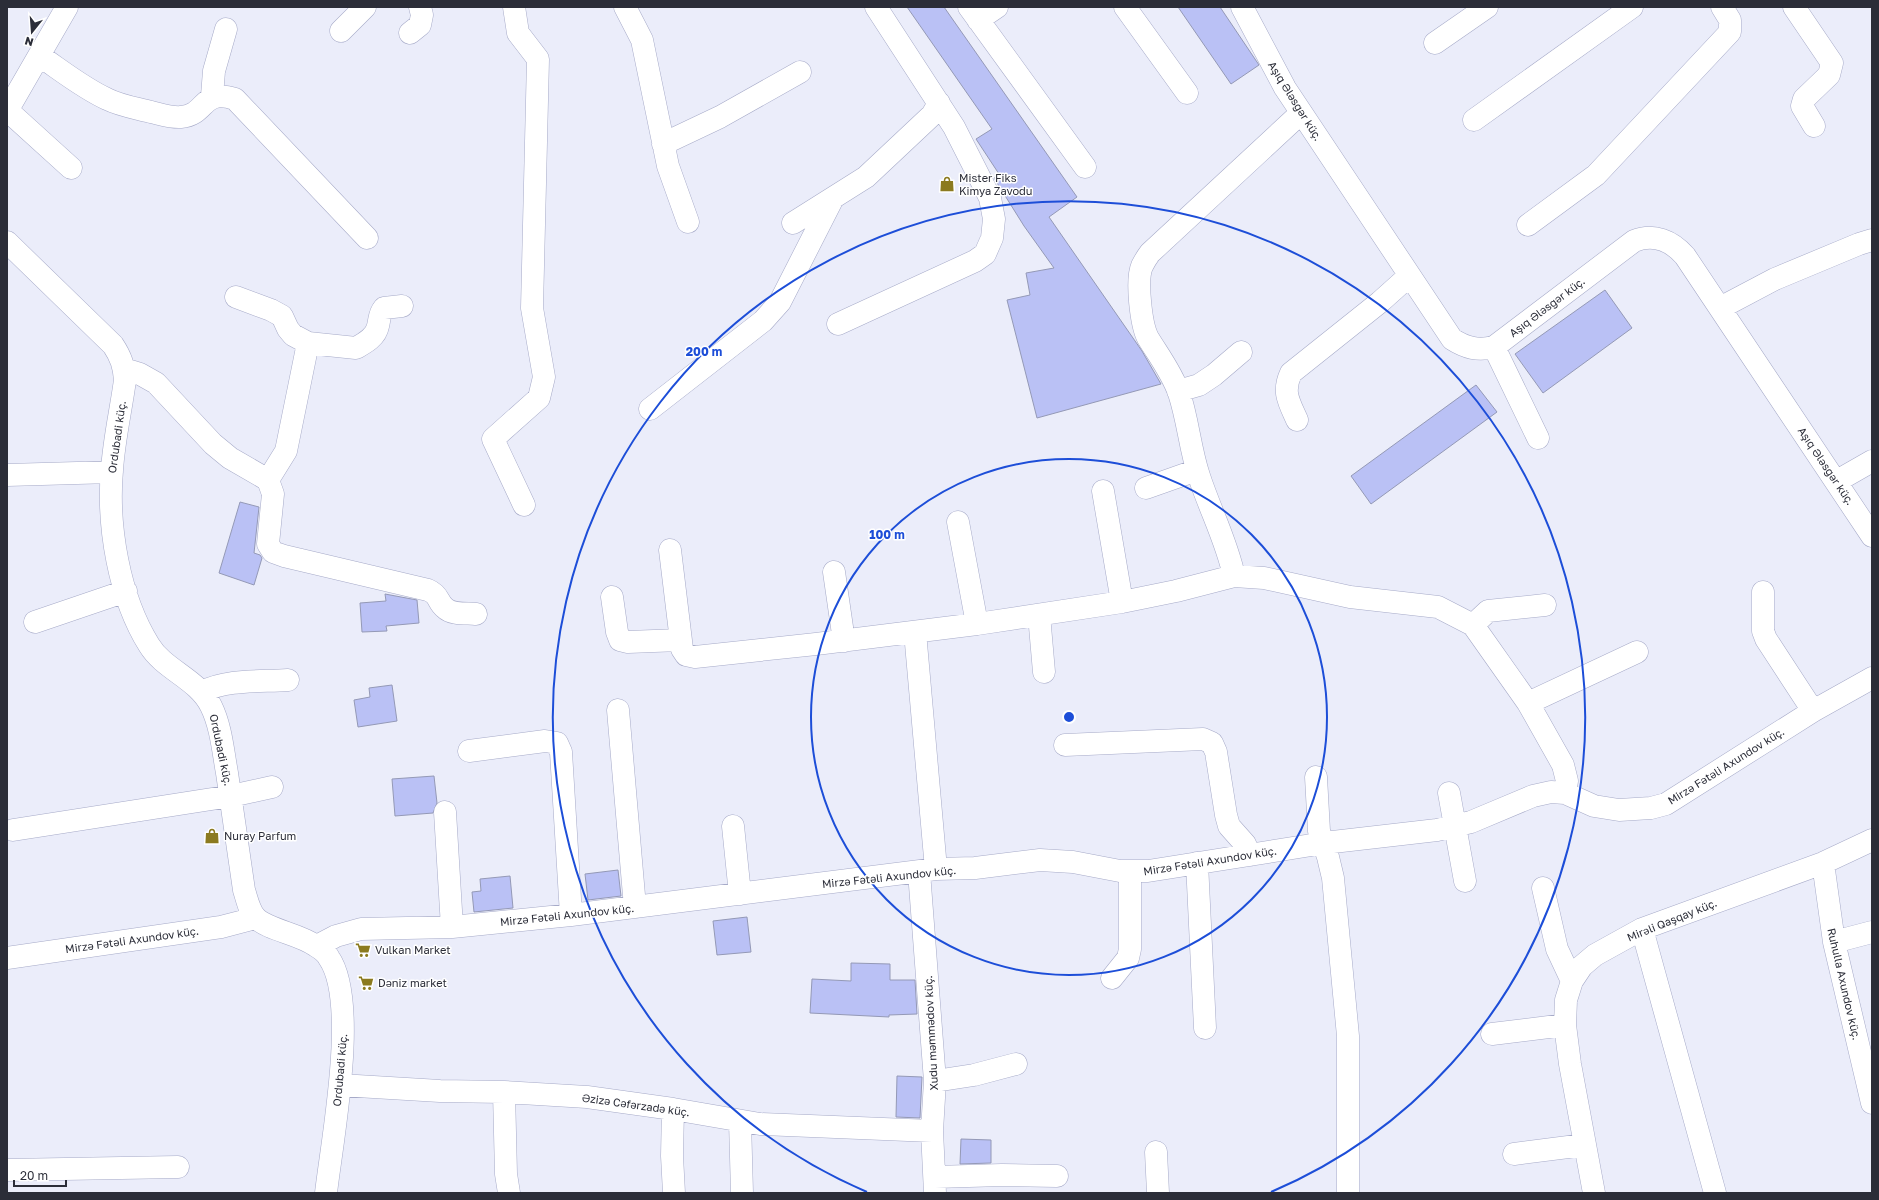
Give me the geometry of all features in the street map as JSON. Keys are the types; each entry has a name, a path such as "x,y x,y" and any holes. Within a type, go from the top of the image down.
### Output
{"street":[{"path":"67,7 40,56 7,110 71,168"},
{"path":"341,31 366,7"},
{"path":"410,33 420,25 422,15 420,7"},
{"path":"514,7 518,33 538,59 532,308 544,377 539,398 493,439 524,505"},
{"path":"626,7 642,40 668,166 688,222"},
{"path":"838,324 975,261 986,254 992,238 994,219 990,198 954,127 876,7"},
{"path":"997,7 973,13 1085,167"},
{"path":"1125,7 1187,93"},
{"name":"Aşıq Ələsgər küç.","path":"1242,7 1272,66 1301,113 1452,339 1470,348 1483,350 1494,347 1634,241 1643,238 1664,240 1676,246 1685,256 1837,481 1872,536"},
{"path":"1435,44 1487,7"},
{"path":"1474,120 1632,7"},
{"path":"1528,225 1596,174 1730,32 1730,20 1722,7"},
{"path":"1794,7 1832,63 1829,75 1804,98 1802,106 1814,126"},
{"path":"212,96 214,71 226,29"},
{"path":"40,56 90,90 108,100 170,116 181,117 193,114 212,96 224,95 235,99 367,238"},
{"path":"664,144 720,117 800,72"},
{"path":"793,223 860,181 878,166 932,114 939,103"},
{"path":"1234,576 1230,554 1204,493 1197,470 1184,408 1178,391 1170,372 1144,327 1139,279 1142,266 1150,253 1301,113"},
{"path":"650,409 763,321 780,302 833,198"},
{"path":"1720,308 1775,279 1872,240"},
{"name":"Ordubadi küç.","path":"7,242 113,345 121,357 124,369 123,394 112,472 114,541 119,567 136,623 150,647 164,662 202,692 211,706 224,753 244,890 250,908 256,918 279,930 304,938 317,946 330,958 336,975 341,996 343,1029 340,1085 326,1193"},
{"path":"1297,420 1288,401 1286,390 1291,373 1380,302 1409,276"},
{"path":"236,297 271,310 282,316 288,329 293,335 308,343 356,348 374,336 378,327 379,314 384,308 402,306"},
{"path":"268,480 286,451 308,343"},
{"path":"1494,347 1538,438"},
{"path":"1178,391 1199,385 1242,352"},
{"path":"124,369 140,374 156,383 213,444 230,458 268,480 273,494 268,544 273,552 284,556 428,590 436,593 444,608 453,612 476,614"},
{"path":"1837,481 1872,461"},
{"path":"1146,488 1197,470"},
{"path":"7,475 112,472"},
{"path":"1103,491 1122,602"},
{"path":"958,522 977,624"},
{"path":"670,550 682,649 686,655 695,657 844,641 1039,615 1176,592 1234,576 1264,578 1350,598 1438,607 1473,625 1528,703 1563,765 1567,782 1565,793"},
{"path":"834,572 844,641"},
{"path":"35,622 126,591"},
{"path":"1763,592 1763,631 1766,639 1813,711"},
{"path":"612,597 617,632 620,640 628,642 680,640"},
{"path":"1473,625 1488,611 1545,605"},
{"path":"1039,615 1044,672"},
{"name":"Xudu məmmədov küç.","path":"915,632 936,1081 932,1131 935,1185"},
{"path":"1528,703 1637,652"},
{"name":"Mirzə Fətəli Axundov küç.","path":"317,946 336,936 361,929 452,927 571,915 927,871 975,868 1040,860 1072,862 1130,872 1197,864 1324,843 1437,830 1471,822 1533,796 1551,792 1565,793 1594,806 1619,810 1651,808 1666,804 1813,711 1872,678"},
{"path":"202,692 212,687 226,684 288,680"},
{"path":"618,710 635,907"},
{"path":"1065,746 1203,739 1212,743 1216,752 1226,816 1229,826 1245,844 1250,855"},
{"path":"469,751 545,742 556,743 561,752 571,915"},
{"path":"1316,777 1319,831 1324,843 1333,878 1348,1036 1348,1193"},
{"path":"13,830 272,788"},
{"path":"1449,793 1465,881"},
{"path":"445,812 452,927"},
{"path":"733,826 740,894"},
{"name":"Mirəli Qaşqay küç.","path":"1594,1193 1570,1064 1565,1025 1566,1000 1572,981 1582,966 1595,955 1642,930 1823,863 1872,840"},
{"name":"Ruhulla Axundov küç.","path":"1823,863 1834,942 1872,1103"},
{"path":"1197,864 1205,1028"},
{"path":"1112,978 1128,958 1130,949 1130,872"},
{"path":"1542,888 1557,949 1572,981"},
{"name":"Mirzə Fətəli Axundov küç.","path":"7,958 221,927 256,918"},
{"path":"1642,930 1715,1193"},
{"path":"1834,942 1872,932"},
{"path":"1492,1034 1565,1025"},
{"path":"936,1081 974,1075 1016,1064"},
{"name":"Əzizə Cəfərzadə küç.","path":"340,1085 440,1091 504,1092 602,1099 673,1109 760,1124 932,1131"},
{"path":"504,1092 506,1174 509,1193"},
{"path":"673,1109 672,1156 674,1193"},
{"path":"740,1121 742,1193"},
{"path":"1514,1154 1584,1145"},
{"path":"1156,1152 1158,1193"},
{"path":"7,1170 178,1167"},
{"path":"935,1185 1002,1175 1057,1176"}],"building":[{"path":"907,7 944,7 1077,197 1049,217 1142,351 1161,384 1037,418 1007,300 1030,295 1026,273 1054,268 1024,226 994,178 999,174 976,139 992,129"},
{"path":"1178,7 1220,7 1259,65 1231,84"},
{"path":"1605,290 1632,328 1543,393 1515,354"},
{"path":"1476,385 1497,412 1371,504 1351,476"},
{"path":"240,502 259,507 254,553 260,555 262,558 254,585 219,573"},
{"path":"385,594 417,600 419,623 386,626 387,631 362,632 360,603 386,601"},
{"path":"392,685 397,721 358,727 354,700 370,697 369,688"},
{"path":"434,776 437,803 433,813 395,816 392,779"},
{"path":"618,870 621,896 588,900 585,874"},
{"path":"510,876 513,908 474,912 472,892 481,891 480,879"},
{"path":"747,917 751,952 717,955 713,921"},
{"path":"851,963 890,964 890,980 915,980 917,1014 889,1015 889,1017 810,1013 812,979 851,981"},
{"path":"897,1076 922,1077 920,1118 896,1117"},
{"path":"961,1139 991,1140 991,1163 960,1164"}],"place":[{"name":"Mister Fiks Kimya Zavodu","path":"947,184"},
{"name":"Nuray Parfum","path":"212,836"},
{"name":"Vulkan Market","path":"363,950"},
{"name":"Dəniz market","path":"366,983"}]}
